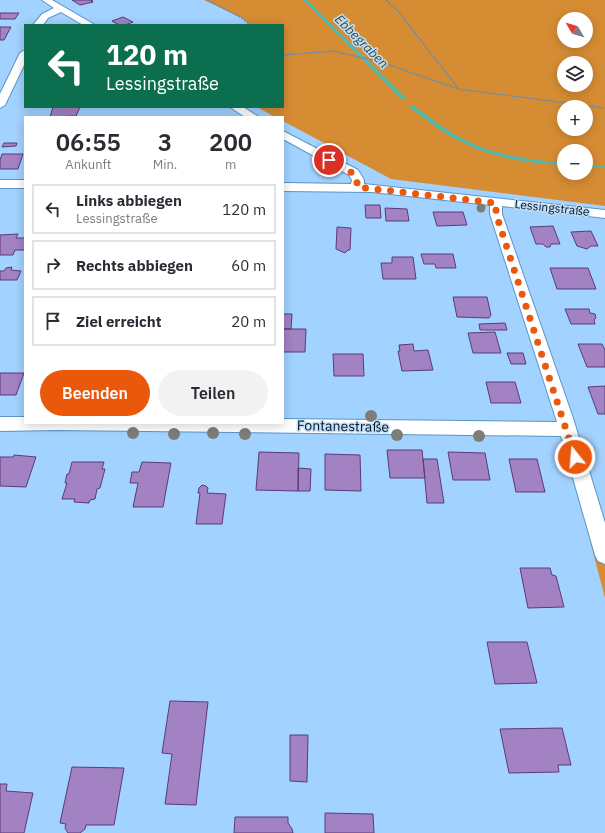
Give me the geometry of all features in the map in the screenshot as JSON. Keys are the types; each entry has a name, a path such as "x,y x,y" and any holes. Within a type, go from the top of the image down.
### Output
{"street":[{"path":"46,0 88,24"},
{"path":"39,24 42,18 49,13 62,8"},
{"path":"0,105 24,55"},
{"path":"237,108 251,116"},
{"path":"284,135 354,174 358,180 357,187"},
{"path":"0,184 24,184"},
{"name":"Lessingstraße","path":"284,187 357,187 605,214"},
{"path":"496,203 496,214 567,429 605,555"},
{"name":"Fontanestraße","path":"0,424 24,424"},
{"name":"Fontanestraße","path":"141,424 567,429"}],"path":[{"path":"207,0 242,18 249,24"},
{"path":"386,0 398,11 458,89"},
{"path":"284,55 333,52 384,63 458,89 605,108"}],"shaded area":[{"path":"204,0 605,0 605,206 391,179 284,122 284,116 273,116 259,108 284,108 284,24 250,24 242,18"},
{"path":"588,533 605,533 605,598"}],"building":[{"path":"72,0 93,0 91,1 93,2 80,5"},
{"path":"0,13 19,13 15,19 0,19"},
{"path":"123,17 133,22 128,24 117,24 112,21"},
{"path":"0,27 11,27 4,40 0,40"},
{"path":"53,108 80,108 76,116 50,116"},
{"path":"4,143 17,143 16,146 2,147"},
{"path":"2,154 23,154 18,169 0,169"},
{"path":"365,205 380,205 381,218 366,218"},
{"path":"385,208 407,209 409,221 386,221"},
{"path":"433,212 463,212 467,225 437,226"},
{"path":"553,226 560,244 551,244 550,247 546,247 543,244 536,244 530,227"},
{"path":"337,227 351,228 350,250 345,253 336,249"},
{"path":"591,231 598,246 591,246 587,249 577,246 571,232"},
{"path":"18,234 16,238 24,238 24,250 15,250 13,255 0,255 0,235"},
{"path":"421,254 453,254 456,268 436,268 435,264 424,264"},
{"path":"392,257 413,257 416,279 383,279 381,263 392,263"},
{"path":"12,267 11,270 21,271 17,280 0,280 0,271 4,271 6,268"},
{"path":"550,268 588,268 596,289 557,289"},
{"path":"453,297 487,297 491,315 489,318 457,317"},
{"path":"565,309 589,309 590,313 595,314 595,324 571,324"},
{"path":"284,314 292,314 291,329 284,329"},
{"path":"505,323 507,330 480,330 479,324"},
{"path":"284,329 306,329 305,352 284,352"},
{"path":"495,332 501,353 473,353 468,333"},
{"path":"413,344 414,351 428,350 433,370 402,371 398,351 400,351 399,345"},
{"path":"578,344 602,344 605,350 605,367 587,367"},
{"path":"507,353 523,353 526,364 511,364"},
{"path":"333,354 363,354 364,376 334,376"},
{"path":"0,373 24,373 16,395 0,395"},
{"path":"486,382 515,382 521,403 491,403"},
{"path":"605,386 605,414 598,414 588,387"},
{"path":"387,450 422,450 425,478 390,478"},
{"path":"259,452 299,453 298,491 256,490"},
{"path":"448,452 485,453 490,480 453,480"},
{"path":"325,454 360,455 361,491 325,490"},
{"path":"14,455 36,457 26,487 0,486 0,457 13,457"},
{"path":"423,459 437,459 444,503 427,503"},
{"path":"509,459 537,459 545,492 516,492"},
{"path":"72,462 104,462 102,469 105,469 100,488 97,489 95,499 90,500 89,503 74,502 75,499 62,499 67,483 65,483 67,474 69,474"},
{"path":"142,462 171,463 163,507 133,507 138,483 130,483 132,472 139,472"},
{"path":"298,468 311,469 310,491 298,491"},
{"path":"202,485 208,488 207,493 226,494 222,524 196,524 200,493 198,493 199,488"},
{"path":"520,568 550,568 552,575 556,576 564,607 528,608"},
{"path":"487,642 527,642 537,683 495,684"},
{"path":"170,701 208,702 196,805 165,804 172,754 162,753"},
{"path":"562,728 571,765 558,765 559,772 509,773 500,729"},
{"path":"290,735 308,735 307,782 290,781"},
{"path":"72,767 124,768 114,825 86,825 85,829 80,833 68,833 65,828 66,824 60,823"},
{"path":"0,784 7,784 6,791 33,793 24,833 0,833"},
{"path":"325,813 373,814 374,833 325,833"},
{"path":"235,817 288,817 288,823 293,833 234,833"}],"waterway":[{"name":"Ebbegraben","path":"305,0 403,98"},
{"name":"Ebbegraben","path":"411,106 451,134 476,147 520,159 557,163"},
{"name":"Ebbegraben","path":"593,166 605,167"}],"route":[{"path":"329,160 354,174 358,180 357,187 496,203 496,214 564,418 575,457"}]}
